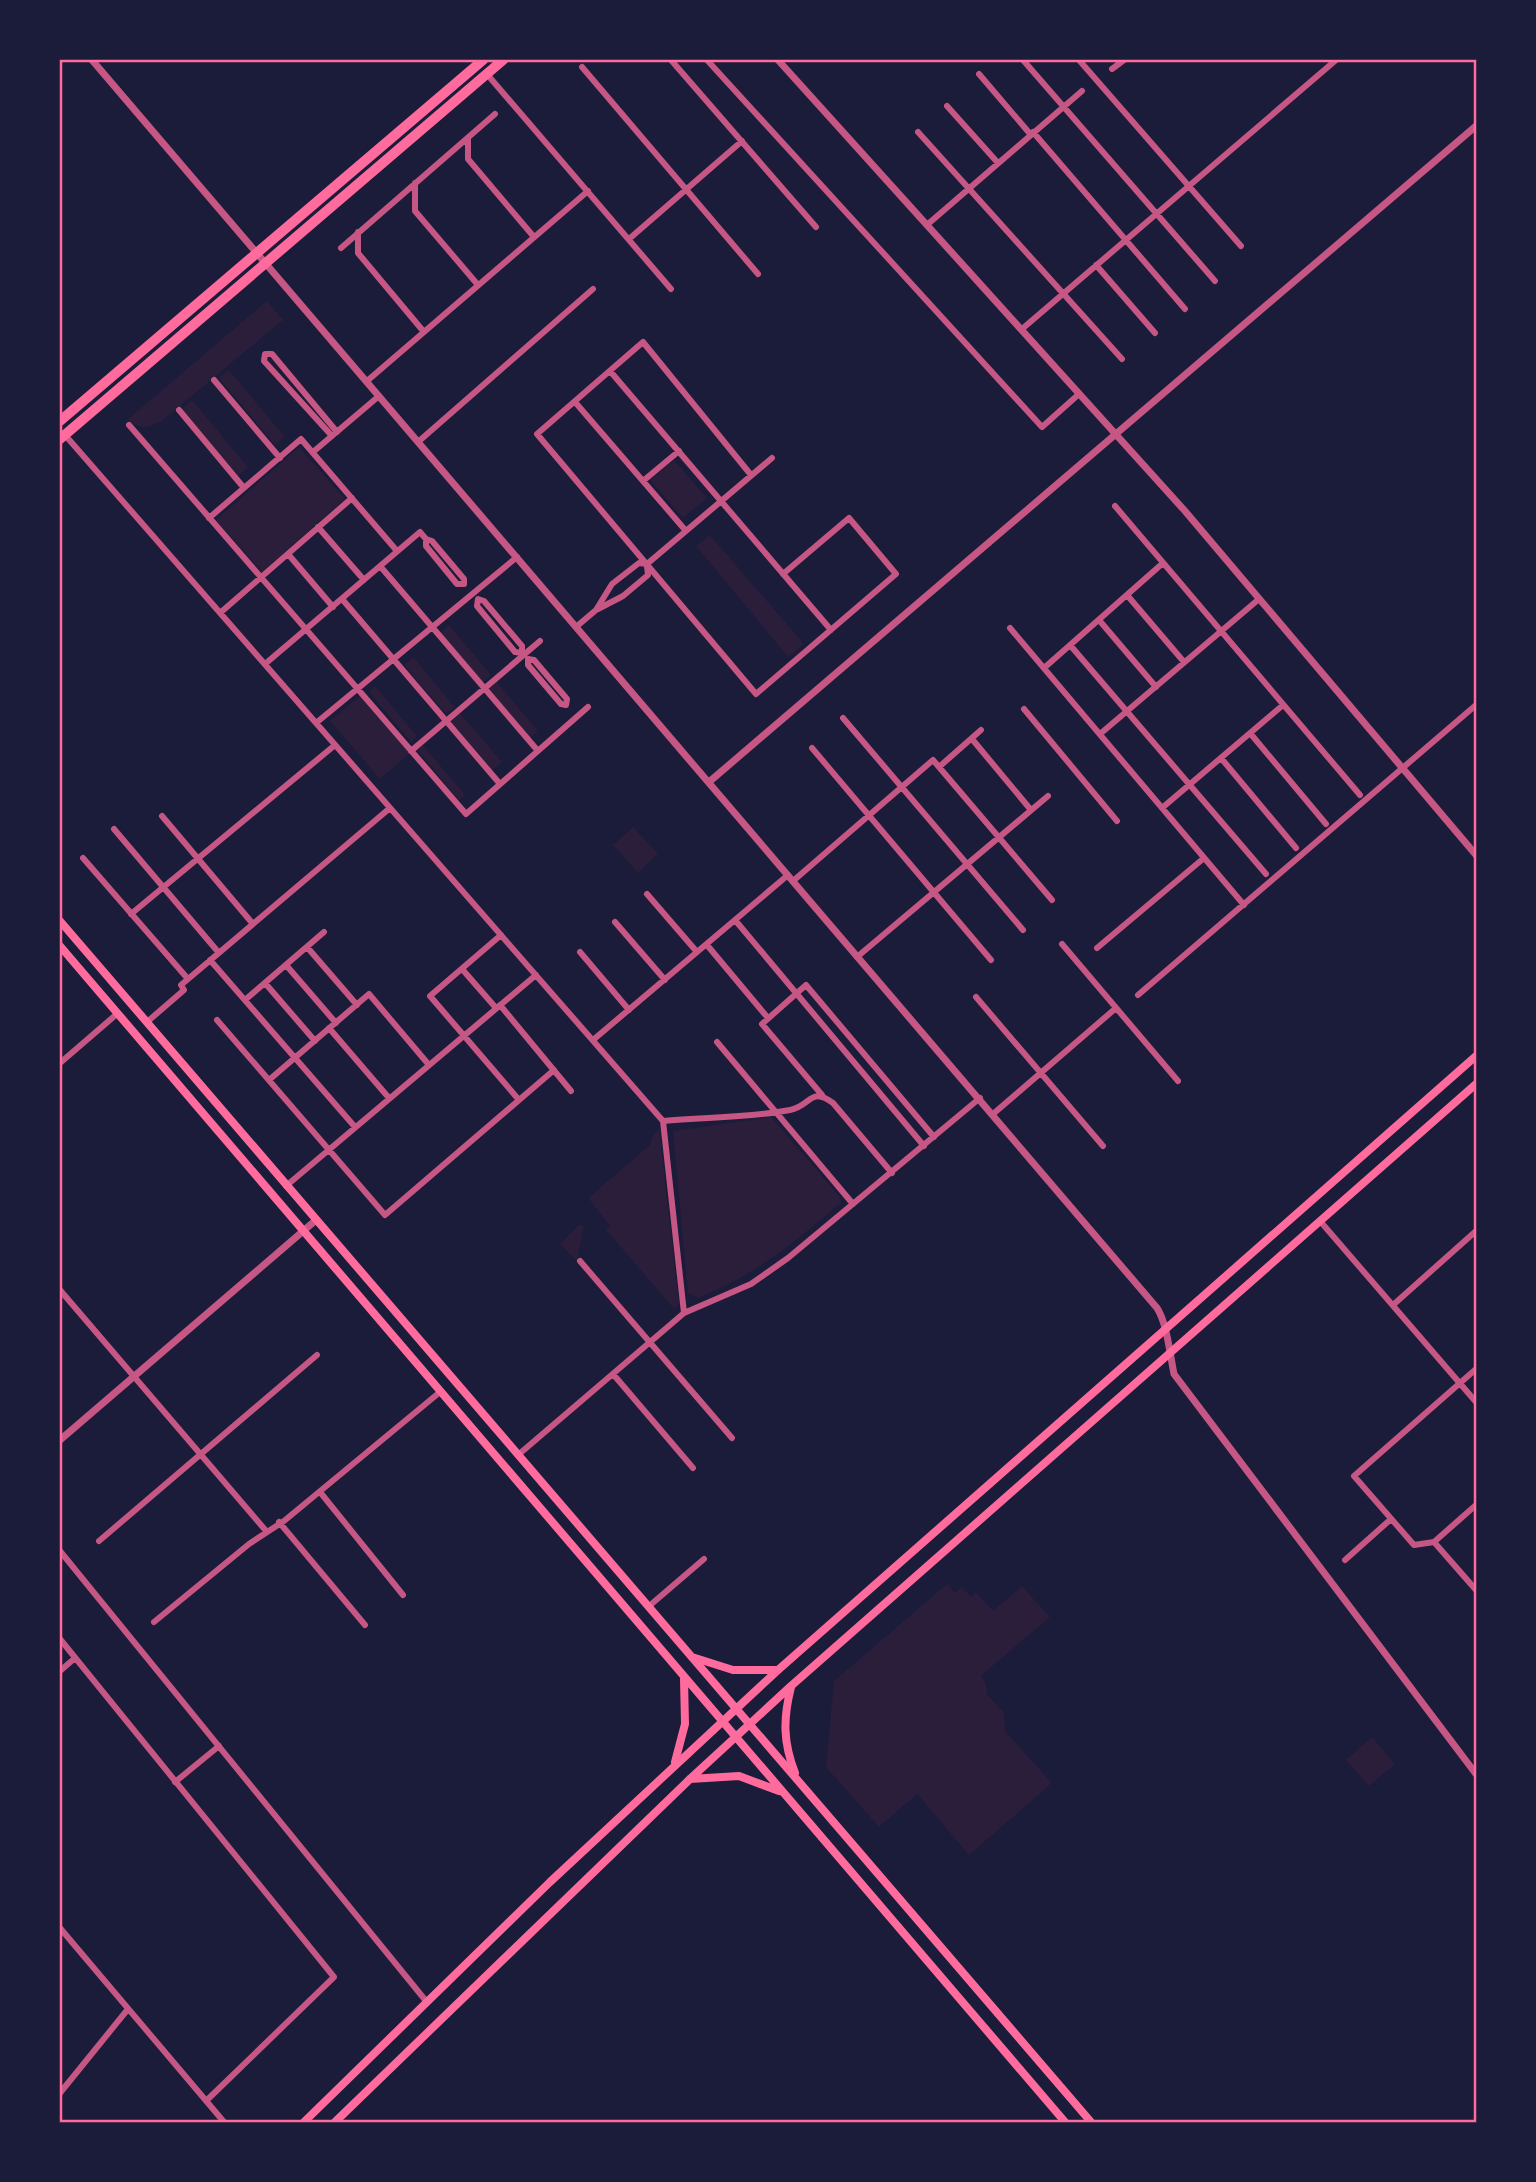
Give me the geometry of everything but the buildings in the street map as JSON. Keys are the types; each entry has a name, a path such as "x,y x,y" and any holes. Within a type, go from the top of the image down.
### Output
{"main road":[{"path":"60,421 483,60"},
{"path":"62,437 503,60"},
{"path":"60,922 1091,2123"},
{"path":"60,946 1065,2123"},
{"path":"304,2123 426,2001 735,1708 1476,1056"},
{"path":"335,2123 690,1779 791,1686 1476,1084"},
{"path":"690,1656 733,1670 778,1670"},
{"path":"674,1765 685,1724 684,1679"},
{"path":"791,1686 784,1713 784,1735 798,1779"},
{"path":"690,1779 739,1776 783,1793"}],"street":[{"path":"92,60 857,957 981,1098 1157,1308 1163,1318 1163,1331 1174,1374 1476,1774"},
{"path":"671,60 816,228"},
{"path":"707,60 1042,427 1079,394"},
{"path":"778,60 1115,433 1476,855"},
{"path":"1023,60 1215,281"},
{"path":"1079,60 1241,246"},
{"path":"1112,69 1124,60"},
{"path":"1022,329 1336,60"},
{"path":"582,67 758,274"},
{"path":"486,74 671,289"},
{"path":"979,74 1185,309"},
{"path":"928,224 1082,91"},
{"path":"947,106 998,163"},
{"path":"341,248 495,114"},
{"path":"709,782 1476,126"},
{"path":"918,132 1122,359"},
{"path":"468,138 468,159 534,237"},
{"path":"629,239 742,141"},
{"path":"415,183 415,211 478,285"},
{"path":"367,381 588,191"},
{"path":"358,232 358,253 424,332"},
{"path":"1096,265 1156,333"},
{"path":"418,442 593,289"},
{"path":"751,475 643,342 537,434 756,694 896,574 849,519 783,574"},
{"path":"320,418 312,418 264,361 265,354 272,354 334,434"},
{"path":"610,372 831,629"},
{"path":"214,380 280,458"},
{"path":"313,453 379,396"},
{"path":"575,402 686,531"},
{"path":"179,410 244,488"},
{"path":"129,425 466,814 589,707"},
{"path":"62,437 265,664 663,1121 684,1313"},
{"path":"209,518 302,439 397,551"},
{"path":"643,481 679,451"},
{"path":"596,610 612,584 639,563 647,564 772,458"},
{"path":"220,613 352,498"},
{"path":"1115,506 1360,796"},
{"path":"318,527 364,580"},
{"path":"265,664 420,532 432,541 464,579 464,584 475,597 484,601 507,628 522,646 525,656 534,660 567,699 566,705 577,718"},
{"path":"288,554 333,607"},
{"path":"316,723 432,627 475,597 517,557"},
{"path":"576,627 596,610 623,596 648,575 647,564"},
{"path":"1044,668 1163,564"},
{"path":"380,566 538,751"},
{"path":"1127,595 1184,662"},
{"path":"342,599 500,784"},
{"path":"1100,734 1259,599"},
{"path":"1099,620 1156,687"},
{"path":"1010,628 1244,905"},
{"path":"411,751 540,641"},
{"path":"1070,645 1266,874"},
{"path":"1162,808 1283,705"},
{"path":"1138,995 1476,705"},
{"path":"1024,709 1117,821"},
{"path":"843,718 1023,930"},
{"path":"939,767 982,730"},
{"path":"1250,733 1326,824"},
{"path":"972,739 1031,810"},
{"path":"131,914 335,745"},
{"path":"812,748 991,960"},
{"path":"1221,758 1296,848"},
{"path":"593,1040 735,920 869,816 933,760 1052,900"},
{"path":"857,957 1048,796"},
{"path":"147,1022 184,990 181,985 390,808"},
{"path":"162,816 253,924"},
{"path":"114,829 219,953"},
{"path":"83,858 188,979"},
{"path":"1097,948 1205,858"},
{"path":"647,894 698,952"},
{"path":"735,920 923,1146"},
{"path":"615,922 665,980"},
{"path":"245,1000 324,932"},
{"path":"501,935 430,996 519,1100"},
{"path":"1062,944 1178,1081"},
{"path":"707,945 768,1018"},
{"path":"307,947 357,1005"},
{"path":"580,952 629,1010"},
{"path":"211,960 355,1127"},
{"path":"286,965 336,1023"},
{"path":"462,969 571,1091"},
{"path":"286,1186 536,975"},
{"path":"265,983 315,1041"},
{"path":"892,1173 762,1024 806,985 934,1137"},
{"path":"269,1080 369,994 429,1065"},
{"path":"976,997 1104,1146"},
{"path":"993,1114 1116,1008"},
{"path":"60,1063 118,1013"},
{"path":"217,1020 385,1215 554,1070"},
{"path":"329,1028 389,1098"},
{"path":"718,1042 853,1204"},
{"path":"663,1121 778,1112 797,1108 815,1095 822,1095"},
{"path":"518,1455 684,1313 751,1284 892,1173 981,1098"},
{"path":"60,1440 316,1220"},
{"path":"1320,1222 1476,1402"},
{"path":"1393,1305 1476,1231"},
{"path":"580,1261 732,1438"},
{"path":"60,1290 267,1532"},
{"path":"99,1541 317,1355"},
{"path":"1476,1369 1354,1476 1414,1545 1434,1542 1476,1506"},
{"path":"613,1374 693,1468"},
{"path":"154,1622 279,1522 284,1521 440,1392"},
{"path":"320,1492 403,1595"},
{"path":"1345,1560 1391,1519"},
{"path":"279,1522 365,1625"},
{"path":"1434,1542 1476,1590"},
{"path":"60,1551 426,2001"},
{"path":"648,1607 704,1559"},
{"path":"60,1639 334,1977 206,2101"},
{"path":"60,1671 75,1658"},
{"path":"176,1782 219,1746"},
{"path":"60,1928 224,2123"},
{"path":"60,2093 128,2009"}],"shaded area":[{"path":"267,301 283,320 163,420 145,427 128,419"},
{"path":"229,370 285,437 275,445 219,378"},
{"path":"192,400 248,467 238,476 182,409"},
{"path":"299,447 345,499 262,572 216,520"},
{"path":"674,460 707,498 683,518 650,480"},
{"path":"710,535 804,644 788,657 696,546"},
{"path":"449,625 491,675 482,683 440,633"},
{"path":"413,657 455,707 446,714 404,665"},
{"path":"497,682 538,731 529,739 488,690"},
{"path":"375,686 417,736 411,742 369,692"},
{"path":"360,696 410,753 380,779 330,721"},
{"path":"460,713 502,762 492,770 451,721"},
{"path":"423,745 465,795 459,800 417,750"},
{"path":"633,827 658,854 638,873 613,845"},
{"path":"771,1117 840,1197 841,1203 757,1268 698,1298 688,1293 673,1131"},
{"path":"659,1129 679,1304 674,1309 606,1230 610,1226 588,1198 650,1145 652,1137"},
{"path":"579,1225 584,1226 577,1261 560,1244"},
{"path":"947,1584 955,1593 962,1587 971,1597 976,1592 993,1611 1022,1586 1050,1617 981,1676 986,1684 987,1694 1004,1713 1005,1731 1052,1783 969,1855 917,1794 879,1827 826,1767 834,1681"},
{"path":"1372,1737 1395,1764 1369,1786 1346,1760"}]}
